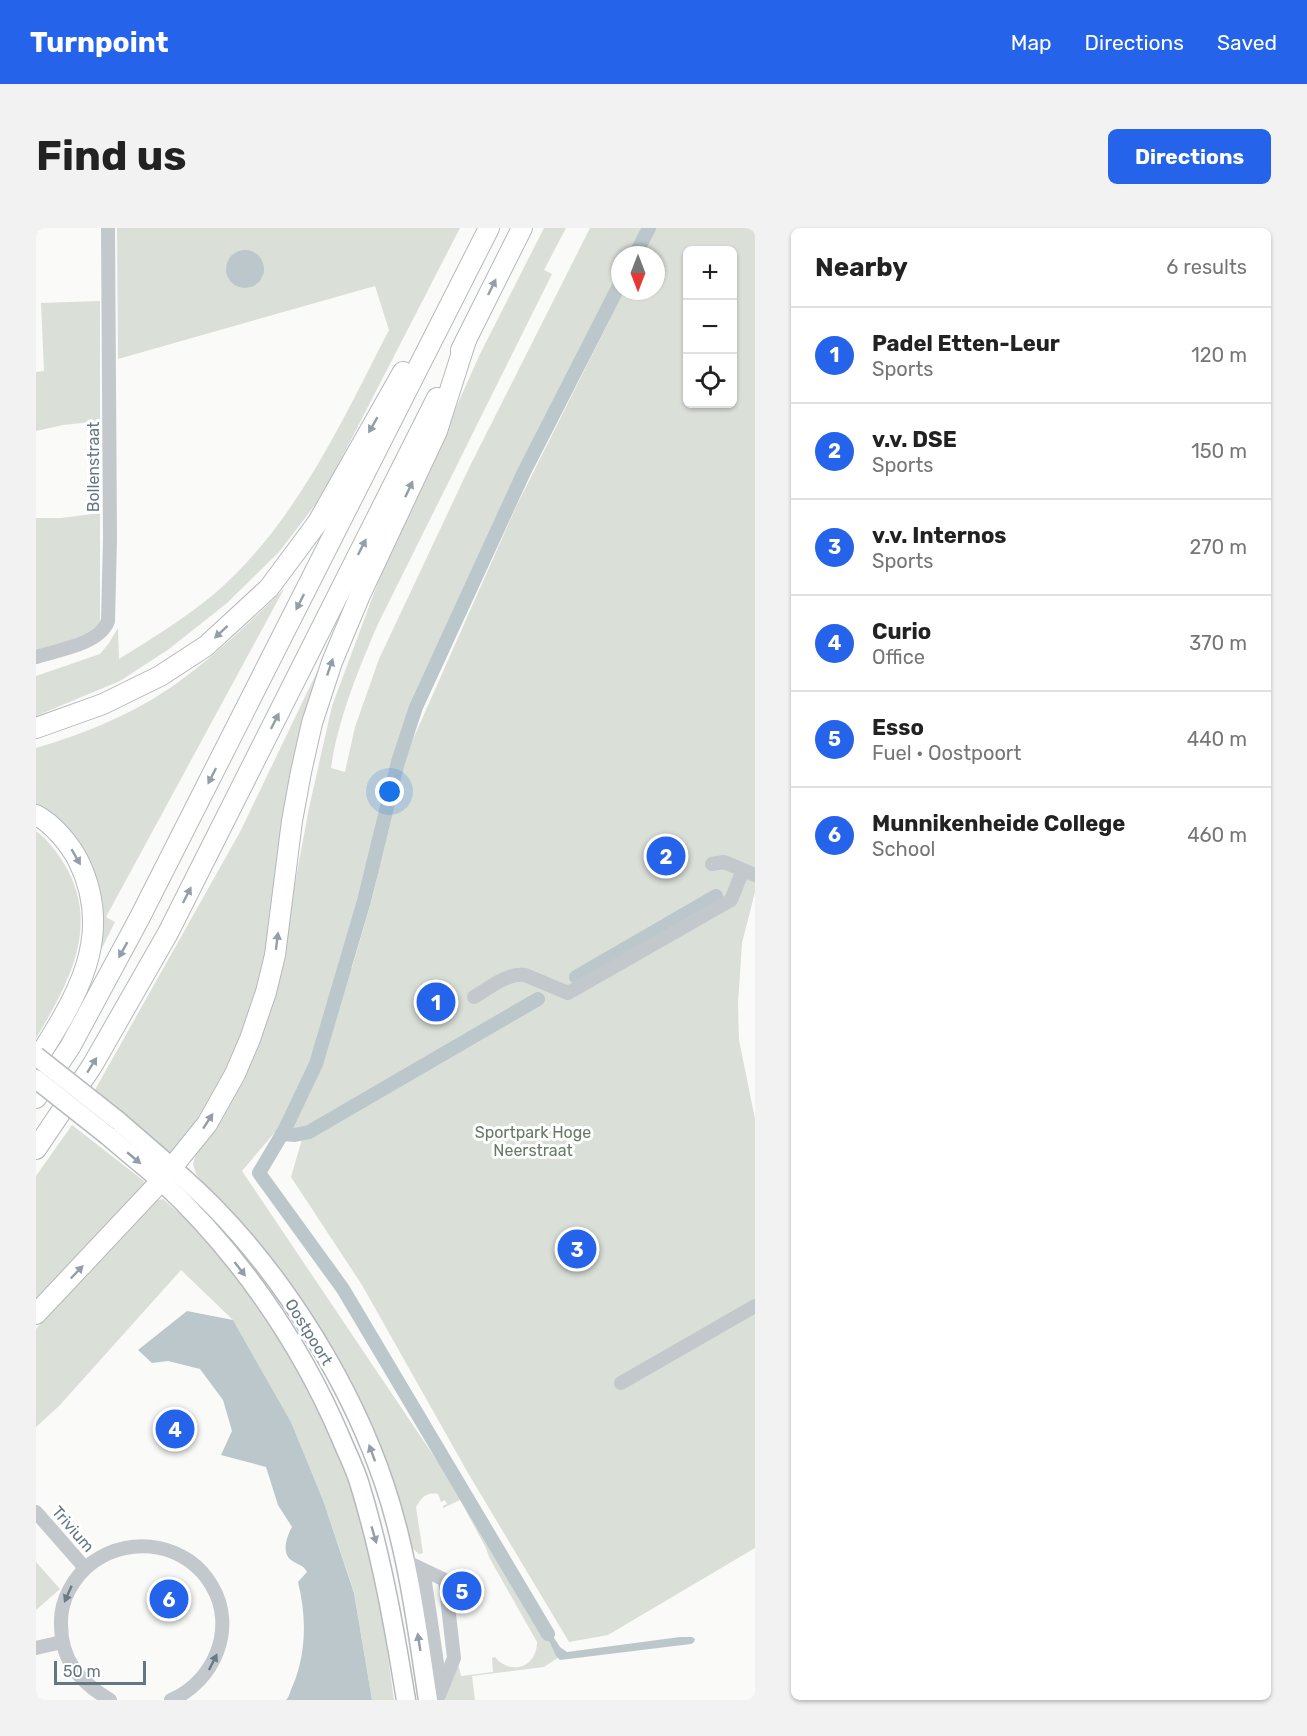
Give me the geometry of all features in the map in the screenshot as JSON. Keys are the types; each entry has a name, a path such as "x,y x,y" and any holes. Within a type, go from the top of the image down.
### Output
{"highway":[{"path":"36,1098 70,1047 140,920 489,228"},
{"path":"36,1149 92,1066 168,933 522,228"},
{"path":"36,728 103,704 160,676 206,646 269,588 318,522 404,370 441,325"},
{"path":"36,1314 166,1174 207,1124 235,1074 267,992 275,955 292,821 312,723 332,662 360,595 437,431 466,340"},
{"path":"36,815 66,841 77,857 88,880 94,919 89,960 79,985 36,1061"}],"main road":[{"name":"Oostpoort","path":"36,1056 112,1128 166,1174 215,1208 239,1235 296,1309 350,1401 385,1487 406,1565 431,1698"},
{"name":"Oostpoort","path":"36,1079 112,1128"},
{"name":"Oostpoort","path":"166,1174 211,1234 241,1269 279,1322 304,1363 331,1416 358,1480 380,1558 391,1607 406,1700"}],"street":[{"name":"Bollenstraat","path":"36,657 94,639 105,629 108,621 110,539 108,228"},
{"path":"474,997 510,976 518,975 525,975 568,993 731,900 749,872 724,862 712,864"},
{"path":"621,1383 755,1306"},
{"name":"Trivium","path":"36,1512 85,1568"},
{"name":"Trivium","path":"110,1700 91,1689 74,1671 67,1657 62,1642 60,1622 64,1602 72,1584 85,1568 105,1554 129,1546 154,1546 177,1553 198,1567 213,1587 221,1610 222,1634 216,1658 203,1679 184,1695 171,1700"},
{"path":"406,1565 445,1580 454,1658 431,1698"},
{"path":"36,1648 62,1642"}],"green space":[{"path":"117,228 460,228 322,496 279,552 227,603 169,649 120,681 36,716 36,676 100,654 118,628 119,659 191,612 213,595 242,567 292,505 314,471 389,330 375,286 118,359","holes":["235,253 262,260 263,276 257,284 247,288 226,269 228,261"]},
{"path":"544,228 566,228 544,270 552,274 377,626 344,713 331,768 345,772 355,727 379,659 469,468 590,228 643,228 634,246 611,246 611,290 513,481 410,703 392,764 359,899 308,1075 281,1125 242,1171 462,1498 544,1635 562,1655 544,1667 472,1676 475,1700 444,1700 458,1664 461,1676 493,1672 492,1658 495,1657 508,1666 522,1666 533,1658 537,1642 460,1500 443,1508 447,1504 445,1500 441,1502 438,1494 430,1494 422,1498 416,1507 423,1553 419,1554 411,1547 363,1412 230,1215 196,1174 193,1164 196,1154 230,1102 281,958 309,808 332,706 380,577 480,354"},
{"name":"Sportpark Hoge Neerstraat","path":"655,228 755,228 755,892 742,943 738,1004 739,1040 755,1119 755,1548 608,1635 569,1642 468,1473 362,1285 291,1177 305,1129 293,1131 288,1129 287,1125 313,1077 346,966 352,968 372,899 402,764 516,507 620,300 665,300 665,246 646,246"},
{"path":"100,301 100,421 36,431 36,372 44,371 41,303"},
{"path":"100,513 100,623 90,632 36,654 36,518 61,518"},
{"path":"284,589 106,917 115,922 89,974 95,888 36,810 36,748 109,722 161,694 219,650"},
{"path":"353,597 333,649 257,1008 214,1100 171,1159 92,1095 240,832"},
{"path":"36,831 48,841 63,862 74,885 80,908 80,930 69,974 60,996 36,1038"},
{"path":"72,1125 149,1185 36,1307 36,1176"},
{"path":"163,1199 187,1220 229,1265 270,1317 341,1453 365,1534 382,1615 394,1700 372,1700 354,1592 323,1500 291,1422 233,1320 181,1270 59,1406 36,1427 36,1329 148,1202"},
{"path":"36,1562 60,1589 36,1610"}],"shaded area":[{"path":"245,250 252,251 258,256 263,262 263,276 258,282 252,287 245,288 238,287 232,282 227,276 226,269 227,262 232,256 238,251"},
{"path":"187,1311 233,1320 291,1422 323,1500 354,1593 372,1700 286,1700 301,1661 304,1622 298,1582 307,1572 291,1560 286,1553 287,1539 292,1527 278,1505 266,1467 221,1455 232,1431 223,1400 200,1369 168,1361 152,1363 138,1350"},
{"path":"551,1633 560,1647 567,1652 680,1637 695,1639 691,1644 560,1660 547,1636"}],"waterway":[{"path":"640,246 649,228"},
{"path":"548,1634 343,1289 259,1173 285,1129 316,1064 364,901 398,762 416,707 524,472 612,300"},
{"path":"576,977 716,896"},
{"path":"282,1134 295,1135 309,1132 538,999"}],"place":[{"name":"v.v. DSE","path":"666,856"},
{"name":"Padel Etten-Leur","path":"436,1002"},
{"name":"v.v. Internos","path":"577,1249"},
{"name":"Curio","path":"175,1429"},
{"name":"Esso","path":"462,1591"},
{"name":"Munnikenheide College","path":"169,1599"}]}
